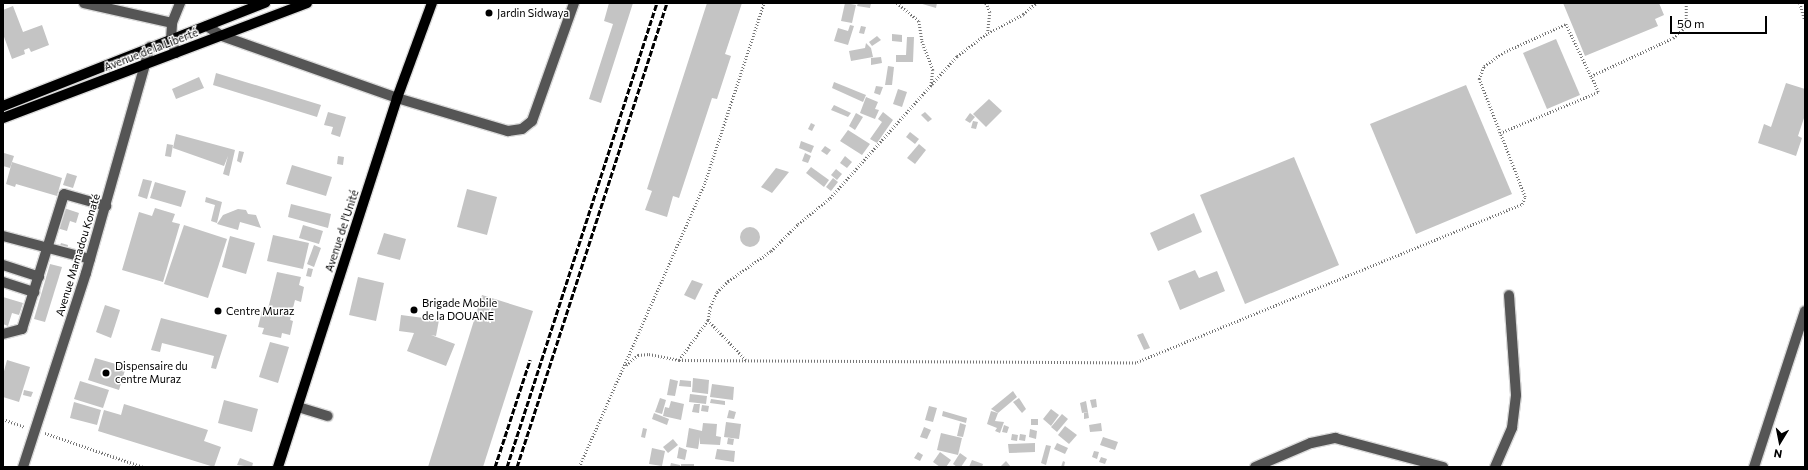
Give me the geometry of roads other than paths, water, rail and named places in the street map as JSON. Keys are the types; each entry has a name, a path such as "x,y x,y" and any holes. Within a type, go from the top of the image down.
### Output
{"main road":[{"name":"Avenue de la Liberté","path":"3,106 265,3"},
{"name":"Avenue de la Liberté","path":"3,118 307,3"},
{"name":"Avenue de l'Unité","path":"278,467 397,98 432,3"}],"street":[{"path":"84,3 172,24"},
{"path":"176,53 171,39 172,24 180,3"},
{"path":"207,26 222,36 397,98 494,129 508,131 522,129 532,121 574,3"},
{"name":"Avenue Mamadou Konaté","path":"23,467 90,259 150,47"},
{"path":"3,334 22,329 64,194 106,206"},
{"path":"3,236 90,259"},
{"path":"3,265 39,277"},
{"path":"3,282 34,292"},
{"path":"1495,467 1512,428 1516,395 1509,295"},
{"path":"1754,467 1805,311"},
{"path":"298,407 328,416"},
{"path":"1255,467 1311,442 1335,438 1443,467"}],"railway":[{"path":"507,467 657,3"},
{"path":"517,467 667,3"},
{"path":"495,467 530,360"}],"place":[{"name":"Jardin Sidwaya","path":"489,13"},
{"name":"Brigade Mobile de la DOUANE","path":"414,310"},
{"name":"Centre Muraz","path":"218,311"},
{"name":"Dispensaire du centre Muraz","path":"106,373"}]}
